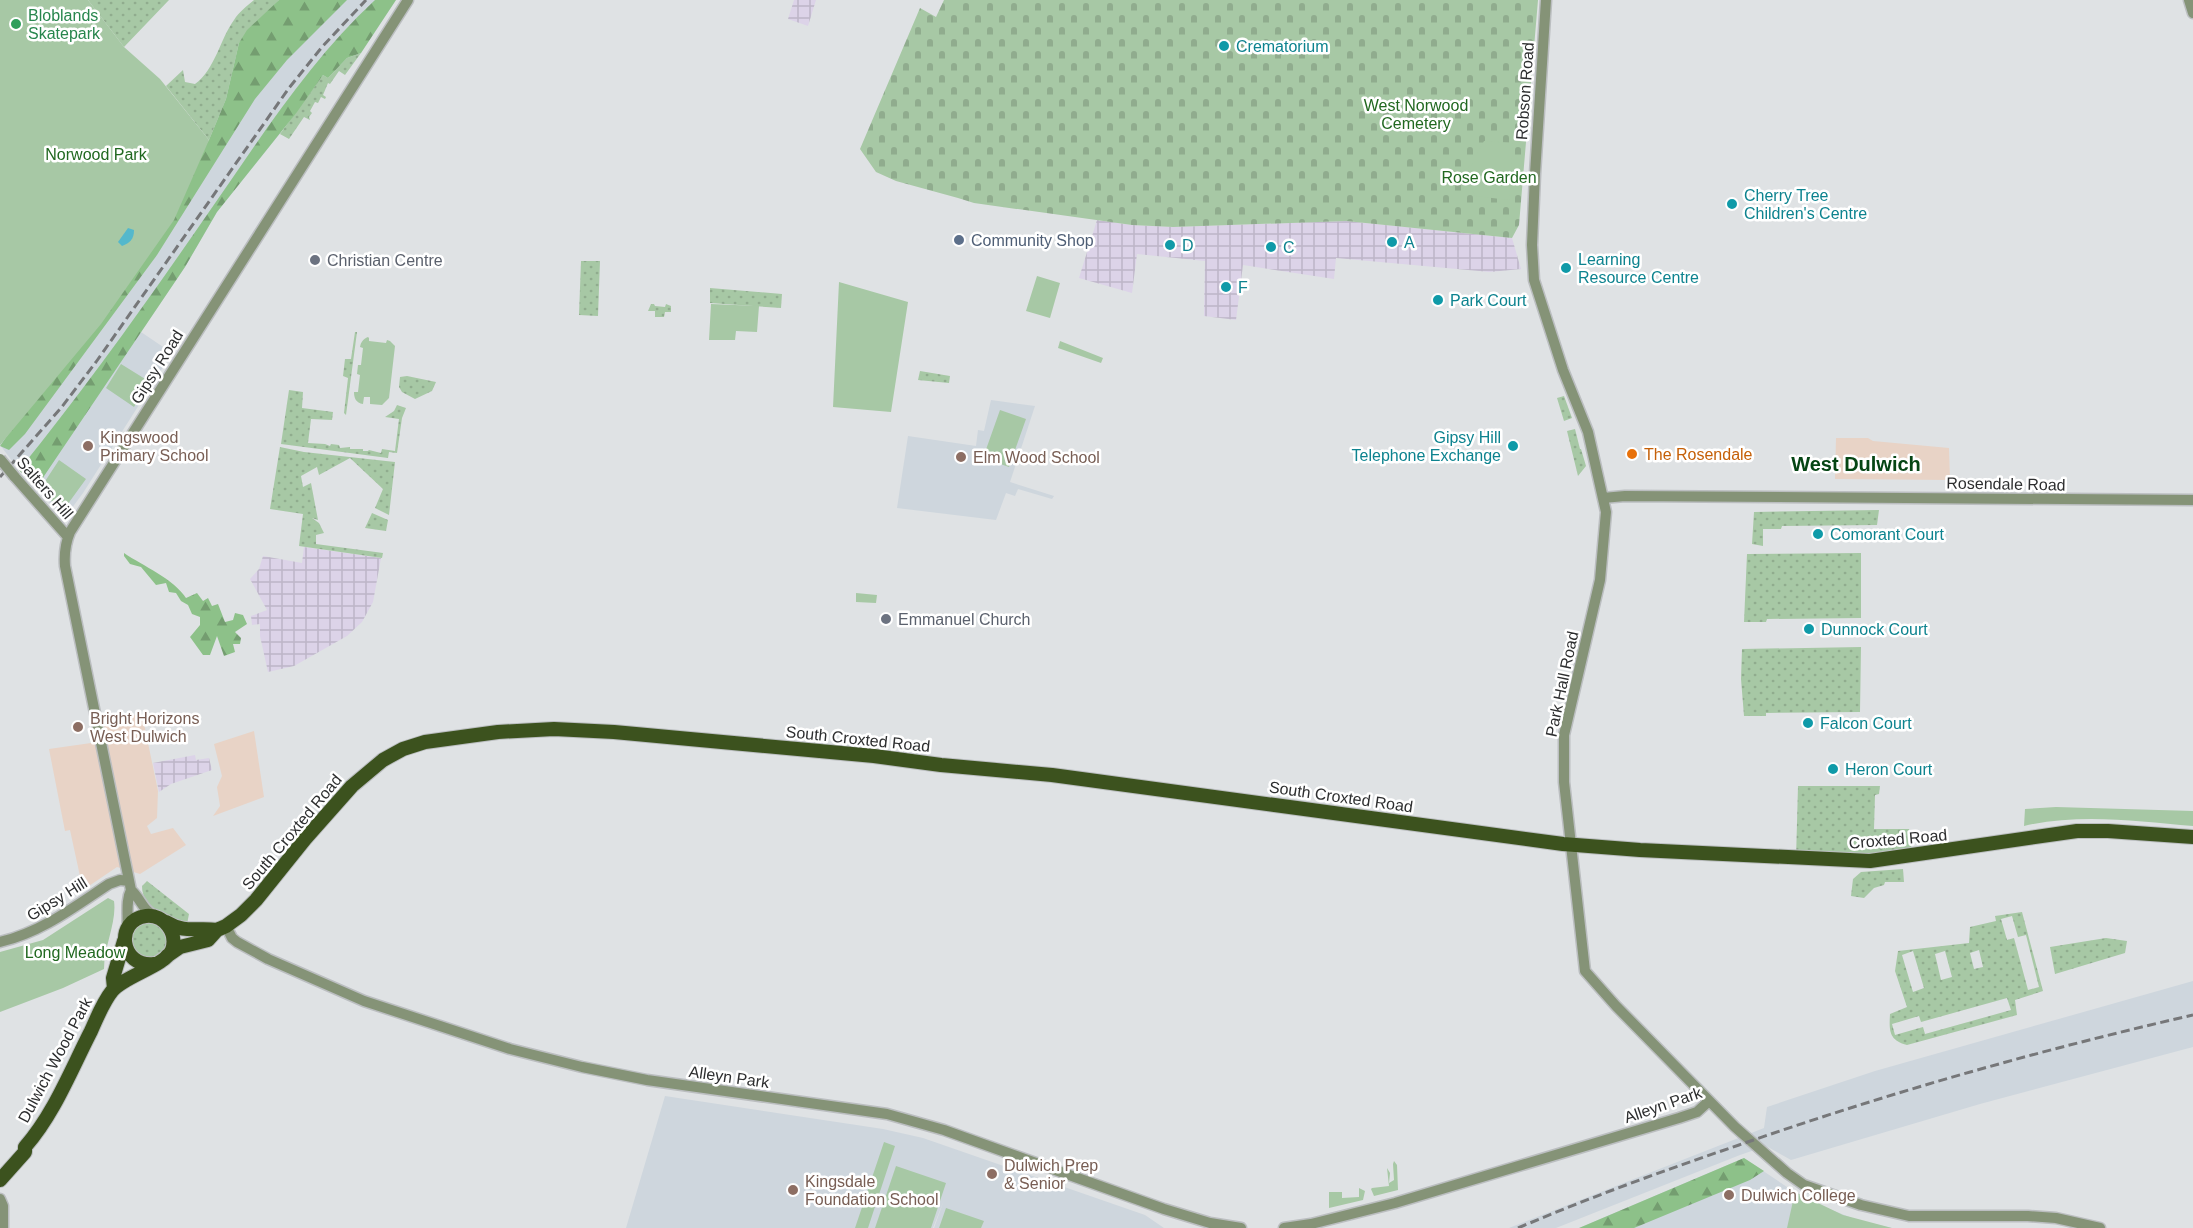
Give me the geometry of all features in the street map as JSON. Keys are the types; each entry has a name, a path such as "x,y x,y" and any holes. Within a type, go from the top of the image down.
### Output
{"main road":[{"name":"South Croxted Road","path":"167,956 180,947 208,940 256,900 305,839 352,786 383,760 403,749 425,742 520,731 573,729 655,735 1052,775 1570,845"},
{"name":"Croxted Road","path":"1570,845 1852,861 1932,854 2077,831 2193,837"},
{"path":"160,919 170,927 173,938 171,950 167,956 154,964 143,964 133,958 126,948 126,934 136,920 144,916 160,919 180,929 222,928"},
{"name":"Dulwich Wood Park","path":"114,988 113,978 126,934"},
{"name":"Dulwich Wood Park","path":"0,1180 25,1152 24,1147 56,1102 114,988 154,964"},
{"name":"Dulwich Wood Park","path":"0,1166 18,1148 24,1147"}],"street":[{"name":"Gipsy Road","path":"126,934 127,898 130,886 65,566 64,551 68,537 408,0"},
{"name":"Robson Road","path":"1533,235 1546,0"},
{"path":"2189,0 2193,13"},
{"name":"Park Hall Road","path":"1533,235 1534,280 1563,370 1588,432 1606,512 1600,580 1564,735 1564,782 1585,971 1709,1101"},
{"name":"Salters Hill","path":"0,459 68,537"},
{"name":"Rosendale Road","path":"1603,498 1625,496 1826,497 2193,501"},
{"name":"Gipsy Hill","path":"0,942 34,932 109,884 120,880 130,886"},
{"name":"Gipsy Road","path":"130,886 145,910 160,919"},
{"name":"Alleyn Park","path":"222,928 243,946 321,982 391,1011 510,1048 603,1072 687,1087 908,1119 944,1130 1201,1225 1241,1228"},
{"name":"Alleyn Park","path":"1284,1228 1311,1224 1395,1203 1679,1118 1697,1112 1709,1101 1787,1173 1804,1185 1823,1193 1909,1216 2028,1216 2056,1218 2100,1228"},
{"path":"0,1199 3,1206 3,1228"}],"shaded area":[{"path":"279,0 396,0 361,53 347,58 328,78 323,75 297,112 217,212 185,267 141,332 172,353 83,493 66,516 62,516 19,470 0,445 209,140 226,99 239,43"},
{"path":"794,0 816,0 808,26 788,19"},
{"path":"1097,220 1173,227 1346,221 1512,238 1521,269 1490,272 1336,258 1334,279 1243,265 1236,320 1204,316 1205,261 1137,254 1132,293 1079,278"},
{"name":"Elm Wood School","path":"991,400 1035,406 1010,482 1054,496 1052,499 1018,489 1015,496 1006,493 996,520 897,508 908,436 976,446 978,430 984,431"},
{"path":"1836,438 1868,438 1873,441 1949,448 1950,480 1835,479"},
{"path":"304,547 381,558 373,602 362,622 347,636 294,666 268,672 260,636 260,624 252,625 251,616 267,610 250,579 259,569 263,556 302,563"},
{"path":"142,714 158,791 157,818 147,826 151,834 173,828 186,845 140,874 117,867 83,890 70,830 65,831 49,749 91,743 100,721"},
{"path":"254,731 264,797 213,816 220,806 217,787 222,776 214,744"},
{"path":"195,755 196,760 209,758 212,770 171,784 159,792 153,763"},
{"path":"2193,981 2193,1047 1980,1104 1791,1160 1766,1146 1556,1228 1509,1228 1764,1128 1767,1107 1875,1071"},
{"name":"Kingsdale Foundation School","path":"665,1096 883,1129 923,1138 1145,1215 1164,1228 934,1228 944,1200 933,1228 626,1228"},
{"name":"Dulwich College","path":"1744,1158 1793,1191 1822,1206 1857,1220 1892,1228 1579,1228"}],"green space":[{"name":"Norwood Park","path":"0,0 88,0 124,47 160,79 209,140 174,220 101,324 0,445"},
{"path":"88,0 169,0 124,47"},
{"path":"254,0 279,0 239,43 226,99 209,140 166,86 183,70 185,82 195,84 202,78 208,71 234,20"},
{"path":"279,0 347,0 287,60 255,99 157,255 25,434 9,450 0,446 209,140 226,99 239,43 247,30"},
{"path":"375,0 396,0 361,53 347,58 328,78 323,75 297,112 217,212 185,267 36,488 19,470 113,348 304,78 326,51"},
{"name":"West Norwood Cemetery","path":"944,0 1538,0 1519,225 1512,238 1346,221 1173,227 1132,225 974,203 896,181 876,172 860,149 920,8 936,17"},
{"path":"361,53 345,75 339,71 330,84 328,83 323,95 326,97 325,99 321,97 318,103 315,102 310,111 312,113 310,120 304,117 289,139 280,134 323,75 328,78 347,58"},
{"name":"Rose Garden","path":"1484,141 1513,143 1509,200 1475,196 1464,170 1477,161 1477,154"},
{"path":"581,261 600,261 598,316 579,315"},
{"path":"1037,276 1060,283 1050,318 1026,311"},
{"path":"839,282 908,302 891,412 833,407"},
{"path":"710,288 782,294 781,308 710,303"},
{"path":"651,304 671,306 671,312 665,312 664,317 655,317 655,311 648,311"},
{"path":"711,304 759,306 757,332 736,331 735,340 709,340"},
{"path":"355,332 357,332 346,415 344,413 348,378 343,376 345,359 351,359"},
{"path":"368,337 369,341 386,343 387,340 395,346 389,398 382,405 370,404 370,397 364,397 363,404 354,396 354,392 358,392 360,375 357,374 358,365 361,365 363,348 360,347 362,341"},
{"path":"1060,341 1103,358 1101,363 1058,348"},
{"path":"121,364 150,382 134,407 106,388"},
{"path":"920,371 950,376 949,383 918,380"},
{"path":"407,376 436,382 432,391 415,399 402,392 399,387 400,377"},
{"path":"289,390 303,392 302,408 333,412 332,420 311,419 308,443 339,445 340,448 350,447 350,449 381,453 382,449 395,451 399,419 385,417 394,411 397,405 406,408 402,418 397,453 389,452 388,458 281,444"},
{"path":"1564,396 1572,418 1564,421 1557,398"},
{"path":"1000,410 1026,419 1009,467 983,458"},
{"path":"1575,429 1586,466 1578,476 1567,431"},
{"path":"280,447 304,452 395,462 389,515 375,508 383,489 350,458 319,475 317,467 301,476 303,487 311,483 318,520 312,518 319,523 324,533 316,535 316,544 383,553 382,558 299,546 303,514 270,509"},
{"path":"59,460 86,479 62,512 40,489"},
{"path":"1879,510 1877,525 1782,526 1781,529 1763,529 1763,546 1752,544 1754,512"},
{"path":"372,513 388,520 386,531 365,528"},
{"path":"124,553 166,579 186,598 197,593 203,601 208,598 212,606 218,604 225,622 233,620 235,613 243,615 247,624 235,632 241,638 240,644 233,644 235,652 224,656 217,636 210,655 203,655 190,637 200,625 200,617 192,614 188,605 181,601 176,593 169,592 166,583 156,585 141,567 130,564"},
{"path":"1861,553 1861,618 1767,619 1766,622 1744,622 1747,554"},
{"path":"856,593 877,595 876,603 856,602"},
{"path":"1861,647 1860,712 1766,713 1766,716 1744,716 1741,679 1742,649"},
{"path":"1798,786 1880,786 1879,794 1875,795 1874,829 1909,829 1912,852 1796,859"},
{"path":"2056,807 2193,811 2193,826 2087,819 2024,826 2025,809"},
{"path":"1903,869 1904,882 1885,882 1884,885 1874,888 1864,898 1851,896 1853,879 1861,872"},
{"path":"147,881 189,914 187,924 164,916 151,907 143,894 142,886"},
{"name":"Long Meadow","path":"108,898 114,901 114,909 104,969 63,988 0,1012 0,952 43,940"},
{"path":"2022,912 2043,991 2015,1000 2017,1015 1907,1045 1893,1037 1890,1030 1890,1014 1907,1007 1895,971 1898,951 1969,943 1970,927 1996,921 1995,916","holes":["2012,916 2018,937 2026,935 2039,987 2028,990 2014,938 2007,940 2001,919","1979,950 1983,967 1974,969 1970,953","1913,951 1924,988 1913,992 1902,955","1945,951 1952,977 1941,980 1935,954","2007,998 2011,1010 1925,1034 1923,1027 1895,1035 1892,1024 1919,1016 1921,1022"]},
{"path":"149,922 161,928 167,940 161,952 149,958 137,952 131,940 137,928"},
{"path":"2106,938 2127,941 2125,953 2055,974 2050,947"},
{"path":"884,1142 895,1146 868,1228 855,1228"},
{"path":"1744,1158 1764,1171 1750,1180 1634,1228 1579,1228"},
{"path":"1394,1161 1397,1165 1398,1190 1374,1196 1372,1188 1389,1186 1387,1168 1390,1173 1389,1183 1394,1180"},
{"path":"896,1166 946,1183 931,1228 875,1228"},
{"path":"1359,1188 1365,1191 1363,1200 1329,1208 1329,1192 1342,1192 1342,1198 1359,1197"},
{"path":"1795,1192 1843,1215 1892,1228 1787,1228"},
{"path":"946,1208 984,1221 981,1228 939,1228"}],"water":[{"path":"128,228 134,230 133,236 122,246 118,242"}],"railway":[{"path":"0,477 61,408 96,362 289,88 322,47 366,0"},
{"path":"1518,1228 1656,1174 1908,1090 2021,1058 2193,1015"}],"place":[{"name":"Bloblands Skatepark","path":"16,24"},
{"name":"Crematorium","path":"1224,46"},
{"name":"Cherry Tree Children's Centre","path":"1732,204"},
{"name":"Community Shop","path":"959,240"},
{"name":"A","path":"1392,242"},
{"name":"D","path":"1170,245"},
{"name":"C","path":"1271,247"},
{"name":"Christian Centre","path":"315,260"},
{"name":"Learning Resource Centre","path":"1566,268"},
{"name":"F","path":"1226,287"},
{"name":"Park Court","path":"1438,300"},
{"name":"Kingswood Primary School","path":"88,446"},
{"name":"Gipsy Hill Telephone Exchange","path":"1513,446"},
{"name":"The Rosendale","path":"1632,454"},
{"name":"Elm Wood School","path":"961,457"},
{"name":"Comorant Court","path":"1818,534"},
{"name":"Emmanuel Church","path":"886,619"},
{"name":"Dunnock Court","path":"1809,629"},
{"name":"Falcon Court","path":"1808,723"},
{"name":"Bright Horizons West Dulwich","path":"78,727"},
{"name":"Heron Court","path":"1833,769"},
{"name":"Dulwich Prep & Senior","path":"992,1174"},
{"name":"Kingsdale Foundation School","path":"793,1190"},
{"name":"Dulwich College","path":"1729,1195"}],"district":[{"name":"West Dulwich","path":"1856,464"}]}
